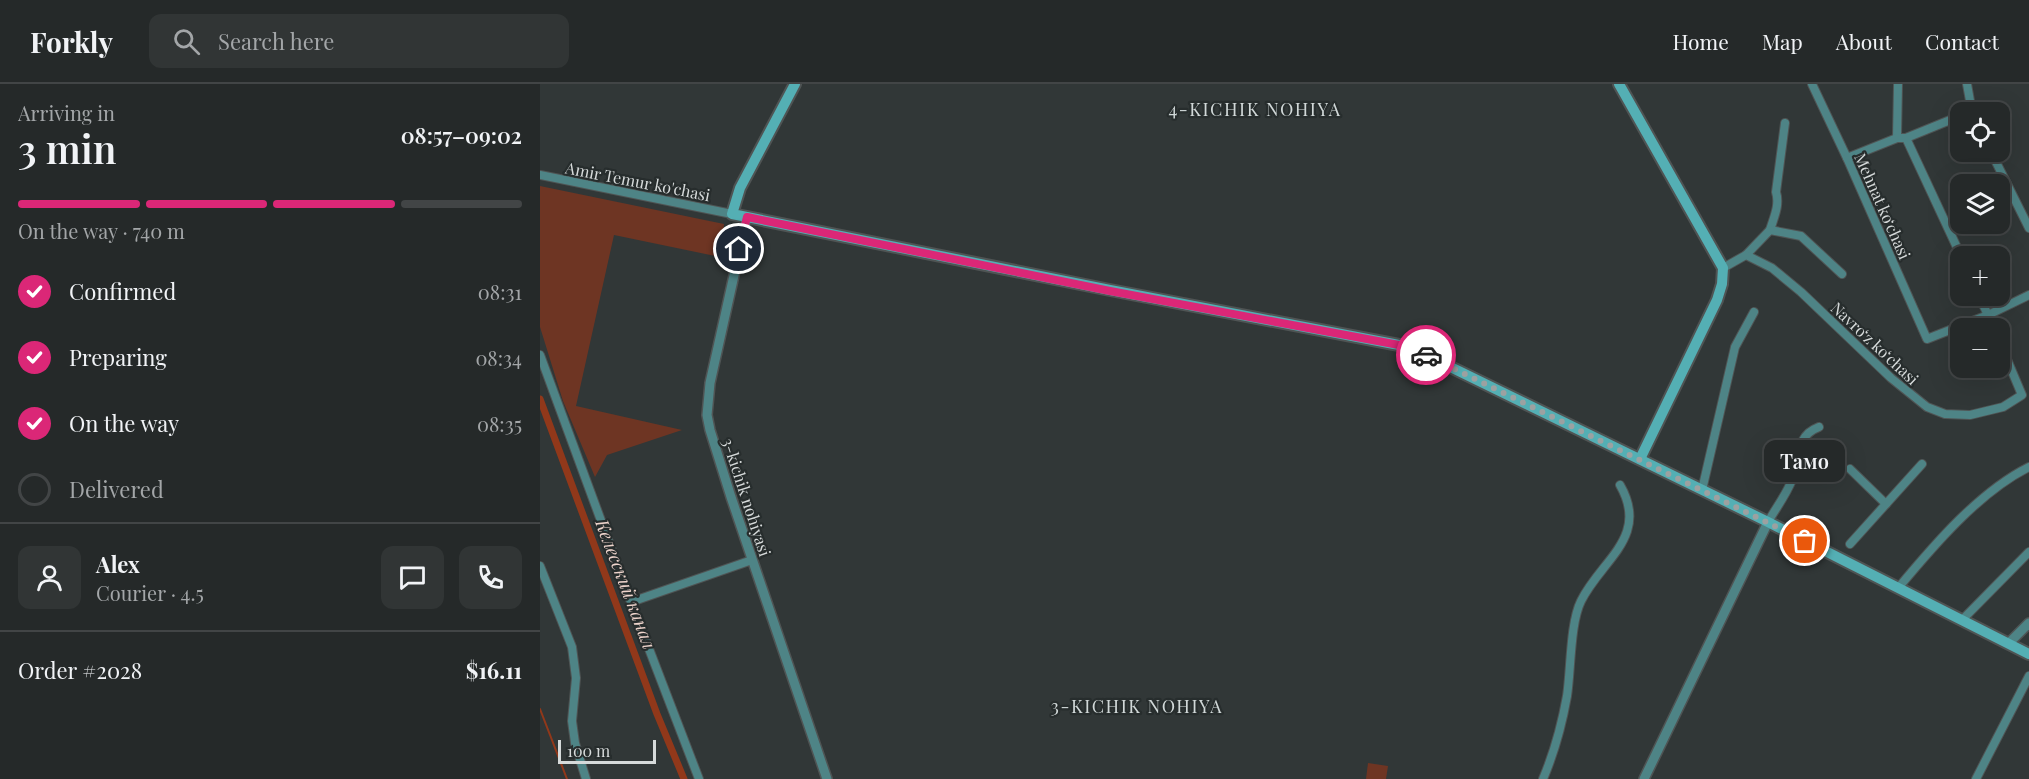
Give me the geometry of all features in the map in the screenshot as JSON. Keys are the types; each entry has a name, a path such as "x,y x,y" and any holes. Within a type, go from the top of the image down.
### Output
{"main road":[{"path":"795,84 740,188 732,214 1110,291 1399,345 1430,357 1640,459 2029,654"},
{"path":"1619,84 1722,268 1722,284 1717,300 1640,459"}],"street":[{"name":"Mehnat ko‘chasi","path":"1812,84 1927,339 1988,315"},
{"path":"1898,84 1901,138 1956,246"},
{"path":"1967,84 1970,102"},
{"path":"1847,158 1950,120"},
{"path":"1722,268 1746,255 1770,230 1777,209 1776,192 1785,123"},
{"path":"1997,162 2029,228"},
{"name":"Amir Temur ko'chasi","path":"540,175 732,214"},
{"name":"3-kichik nohiyasi","path":"747,217 710,383 708,415 710,429 752,560 827,779"},
{"path":"1770,230 1801,236 1842,274"},
{"name":"Navro‘z ko‘chasi","path":"1746,255 1772,268 1801,292 1891,378 1927,407 1945,414 1970,415 2003,407 2022,395 2010,367"},
{"path":"1988,315 2029,295"},
{"path":"1984,306 1989,318"},
{"path":"1702,490 1735,347 1754,312"},
{"path":"540,355 699,779"},
{"path":"1644,779 1768,522 1793,479 1802,440 1808,431 1818,427"},
{"path":"1850,544 1922,464"},
{"path":"1899,587 1938,543 1993,489 2029,467"},
{"path":"1850,469 1886,504"},
{"path":"1543,779 1552,758 1567,696 1580,601 1626,537 1629,516 1628,499 1620,485"},
{"path":"1962,620 2029,552"},
{"path":"631,602 752,560"},
{"path":"540,566 572,647 576,678 572,721 575,744 586,779"},
{"path":"2009,643 2029,622"},
{"path":"1977,779 2029,676"}],"shaded area":[{"path":"540,186 724,224 720,257 614,235 576,406 682,430 607,455 595,477 563,401 540,327"},
{"path":"1368,763 1388,766 1386,779 1366,779"}],"waterway":[{"name":"Келесский канал","path":"540,399 657,714 684,779"},
{"path":"540,709 567,779"}],"way so far":[{"path":"1426,355 1805,541"}],"place":[{"name":"Тамо","path":"1805,541"}],"district":[{"name":"4-KICHIK NOHIYA","path":"1255,109"},
{"name":"3-KICHIK NOHIYA","path":"1137,706"}],"route":[{"path":"739,249 747,217 1110,291 1399,345 1426,355"}]}
